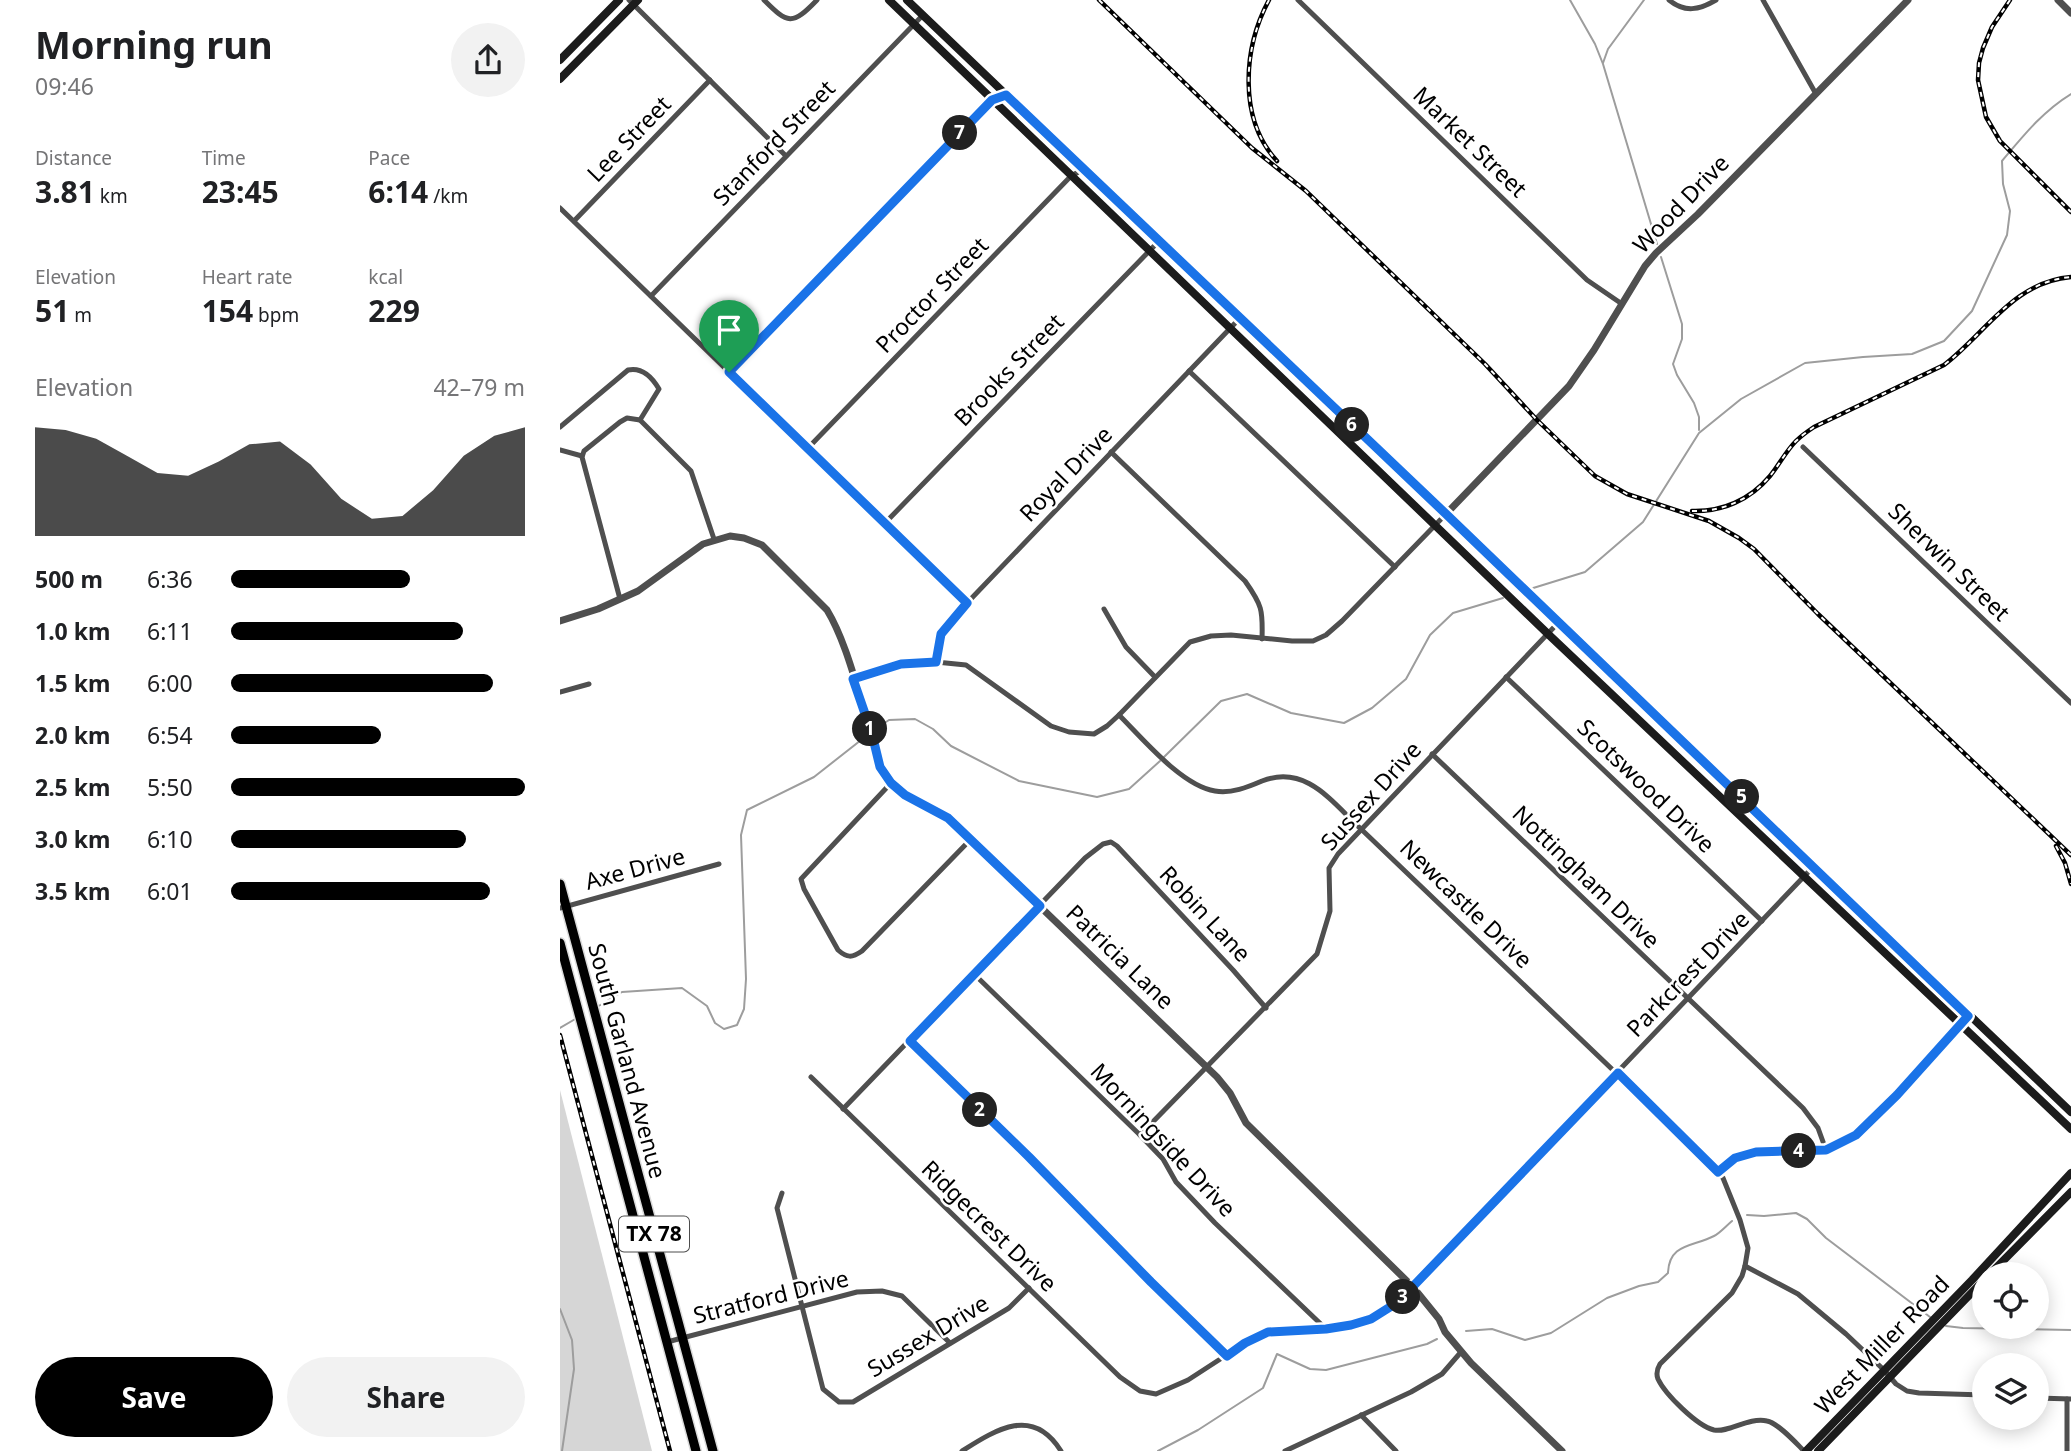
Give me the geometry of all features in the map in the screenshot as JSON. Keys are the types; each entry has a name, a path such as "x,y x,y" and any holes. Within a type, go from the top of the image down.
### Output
{"main road":[{"path":"560,60 618,0"},
{"path":"889,0 1548,634 2071,1129"},
{"path":"907,0 2071,1112"},
{"path":"560,79 633,2"},
{"name":"South Garland Avenue","path":"560,887 563,907 713,1451"},
{"name":"South Garland Avenue","path":"560,943 696,1451"},
{"name":"West Miller Road","path":"1818,1451 2071,1173"},
{"path":"2002,1262 2071,1192"},
{"name":"West Miller Road","path":"1805,1451 1972,1292"}],"street":[{"path":"764,0 781,17 788,19 799,17 817,0"},
{"name":"Market Street","path":"1298,0 1587,280 1622,304"},
{"path":"1669,0 1679,7 1689,9 1699,8 1716,0"},
{"path":"1763,0 1816,94"},
{"name":"Wood Drive","path":"1446,514 1569,386 1656,253 1698,214 1908,0"},
{"path":"2058,0 2071,13"},
{"path":"633,2 786,156"},
{"name":"Stanford Street","path":"651,296 923,15"},
{"name":"Lee Street","path":"574,221 710,80"},
{"path":"729,372 992,100 1006,95"},
{"name":"Proctor Street","path":"807,448 1071,176 1084,169"},
{"path":"560,208 967,603"},
{"name":"Brooks Street","path":"885,523 1159,241"},
{"name":"Royal Drive","path":"936,662 941,634 967,603 1240,318"},
{"path":"560,427 628,370 638,369 659,389 640,420"},
{"path":"1189,371 1395,567"},
{"path":"620,599 582,456 620,422 627,418 640,420 691,471 714,539"},
{"name":"Sherwin Street","path":"1803,447 2071,703"},
{"path":"560,450 582,456"},
{"path":"1111,452 1245,581 1263,613 1262,639"},
{"path":"853,679 901,664 936,662 967,665 1044,721 1060,729 1094,734 1119,715 1189,642 1211,636 1313,640 1326,635 1446,514"},
{"path":"560,621 590,612 638,591 695,549 714,539 730,536 762,545 827,610 840,636 880,767 891,783 801,879 838,950 846,956 854,957 862,951 971,839"},
{"path":"1104,609 1126,647 1156,677"},
{"name":"Sussex Drive","path":"1140,1135 1317,954 1330,911 1329,868 1338,854 1558,623"},
{"name":"Scotswood Drive","path":"1506,677 1762,921"},
{"path":"560,692 589,684"},
{"name":"Newcastle Drive","path":"1119,715 1195,785 1216,792 1247,787 1273,777 1289,776 1303,779 1313,785 1618,1073 1718,1172 1740,1220 1748,1248 1745,1266"},
{"name":"Nottingham Drive","path":"1432,754 1812,1119 1826,1150"},
{"name":"Patricia Lane","path":"891,783 905,795 948,818 1208,1067 1230,1093 1246,1123 1413,1287 1461,1352 1562,1451"},
{"name":"Robin Lane","path":"1040,906 1086,858 1111,842 1266,1008"},
{"name":"Axe Drive","path":"563,907 719,864"},
{"name":"Parkcrest Drive","path":"1148,1394 1169,1390 1245,1343 1268,1332 1351,1325 1371,1319 1398,1302 1814,866"},
{"path":"843,1109 1040,906"},
{"name":"Morningside Drive","path":"974,974 1140,1135 1163,1159 1176,1182 1214,1223 1326,1329"},
{"path":"1718,1172 1735,1158 1756,1152 1826,1150 1856,1135 1897,1095 1968,1016"},
{"path":"910,1041 1227,1356"},
{"name":"Ridgecrest Drive","path":"811,1077 1120,1377 1148,1394"},
{"path":"782,1193 777,1208 802,1307"},
{"path":"1805,1451 1767,1421 1744,1422 1713,1430 1697,1421 1667,1393 1657,1378 1660,1364 1732,1293 1745,1266 1798,1294 1907,1391 1972,1395"},
{"name":"Sussex Drive","path":"802,1307 823,1389 839,1402 853,1402 1009,1308 1029,1288"},
{"name":"Stratford Drive","path":"667,1342 857,1292 882,1292 902,1296 950,1343"},
{"path":"1285,1451 1411,1392 1442,1374 1461,1352"},
{"path":"2049,1398 2069,1399 2067,1451"},
{"path":"1361,1415 1396,1451"},
{"path":"962,1451 1014,1424 1032,1425 1061,1451"}],"shaded area":[{"path":"560,1090 652,1451 560,1451"}],"waterway":[{"path":"1570,0 1603,64 1657,244"},
{"path":"1603,63 1608,49 1644,0"},
{"path":"1530,589 1585,572 1643,522 1699,433 1741,399 1805,363 1912,354 1944,341 1972,311 2007,235 2010,211 2003,184 2002,161 2042,116 2071,94"},
{"path":"1661,257 1682,324 1682,339 1673,364 1694,403 1699,417 1699,430"},
{"path":"1164,757 1221,701 1247,694 1291,713 1344,723 1372,708 1406,679 1430,635 1453,613 1503,598"},
{"path":"874,730 889,720 915,719 933,729 951,746 1019,781 1097,797 1129,789 1160,761"},
{"path":"597,1007 622,992 682,988 707,1006 715,1023 724,1029 737,1025 744,1009 746,979 741,835 747,810 814,777 870,733"},
{"path":"560,1028 577,1018"},
{"path":"1747,1215 1796,1213 1807,1219 1826,1238 1930,1317"},
{"path":"1466,1331 1492,1329 1525,1340 1551,1333 1607,1298 1658,1282 1668,1273 1669,1263 1677,1251 1714,1236 1732,1221"},
{"path":"560,1309 572,1340 574,1369 562,1451"},
{"path":"1946,1326 2071,1330"},
{"path":"1158,1451 1198,1430 1263,1388 1277,1354 1310,1369 1326,1370 1427,1344 1437,1339"}],"railway":[{"path":"1099,0 1252,148 1306,191 1485,364 1537,420 1595,476 1627,494 1709,521 1754,549 1818,614 2071,855"},
{"path":"1269,0 1260,19 1250,61 1250,104 1264,144 1277,161"},
{"path":"2010,0 1992,27 1979,63 1978,80 1986,117 2000,141 2071,212"},
{"path":"1692,511 1725,507 1754,492 1800,437 1944,365 2016,299 2033,288 2071,277"},
{"path":"2056,846 2065,863 2071,884"},
{"path":"560,1035 670,1451"}],"route":[{"path":"1006,95 1968,1016 1897,1095 1856,1135 1826,1150 1756,1152 1735,1158 1718,1172 1618,1073 1398,1302 1371,1319 1351,1325 1268,1332 1245,1343 1227,1356 910,1041 1040,906 948,818 905,795 891,783 880,767 853,679 901,664 936,662 941,634 967,603 729,372 992,100 1006,95"}]}
